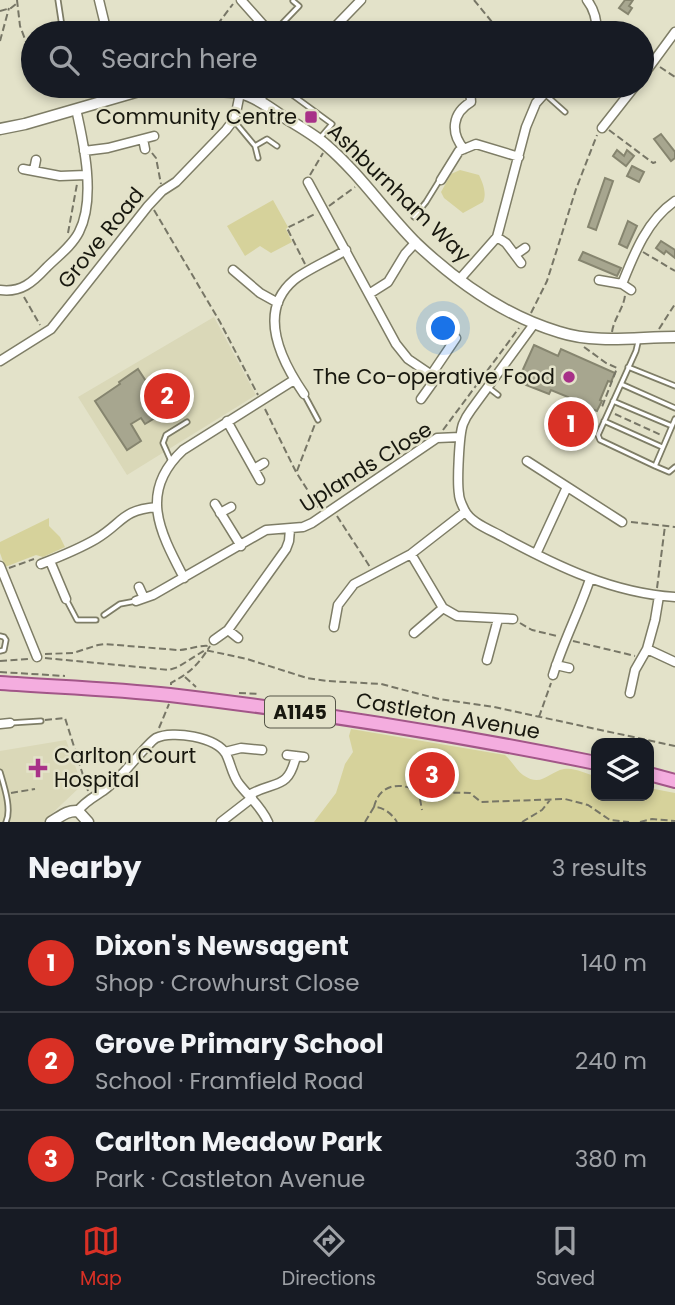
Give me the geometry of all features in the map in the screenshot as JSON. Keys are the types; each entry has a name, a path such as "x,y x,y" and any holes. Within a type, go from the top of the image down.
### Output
{"main road":[{"name":"Castleton Avenue","path":"0,683 170,695 323,715 454,735 591,762"},
{"path":"654,775 675,780"}],"street":[{"path":"99,0 104,21"},
{"path":"239,0 259,21"},
{"path":"341,21 361,0"},
{"path":"597,21 589,3 600,0"},
{"path":"654,61 675,32"},
{"name":"Ashburnham Way","path":"0,129 114,98"},
{"name":"Grove Road","path":"0,361 51,328 150,203 176,182 226,130 234,120 239,98"},
{"name":"Ashburnham Way","path":"252,98 323,143 362,181 416,243 459,280 489,300 531,322 561,333 597,339 675,337"},
{"path":"464,149 454,132 456,121 463,107 471,102 471,98"},
{"path":"459,280 497,237 526,127 540,98"},
{"path":"603,127 626,98"},
{"path":"0,290 20,290 33,281 79,233 87,200 83,176 84,151 76,109"},
{"path":"84,151 108,148 153,136"},
{"path":"143,139 145,149"},
{"path":"441,180 459,151 476,144 519,157"},
{"path":"34,170 36,160"},
{"path":"23,169 60,176 83,176"},
{"path":"308,182 396,344 408,359 436,378 421,398"},
{"path":"599,280 626,287 636,248 650,226 675,201"},
{"path":"497,237 506,243 521,263"},
{"path":"369,295 388,282 405,254 416,243"},
{"path":"515,255 525,248"},
{"path":"304,394 294,380 277,344 274,328 278,303 294,280 346,250"},
{"path":"233,270 260,293 278,303"},
{"path":"531,322 463,425 460,437 458,495 465,512 478,523 590,579 619,588 675,597"},
{"path":"431,375 456,338 449,333"},
{"path":"184,579 164,538 157,507 160,480 171,461 194,442 294,380"},
{"path":"227,421 260,480"},
{"name":"Uplands Close","path":"140,600 184,579 266,530 312,523 437,438 460,437"},
{"path":"527,461 622,522"},
{"path":"254,469 264,463"},
{"path":"536,554 567,487"},
{"path":"215,504 241,546"},
{"path":"220,513 231,506"},
{"path":"54,598 65,596 45,562 94,540 129,513 157,507"},
{"path":"334,627 338,605 354,584 411,554 465,512"},
{"path":"212,643 228,630 286,549 290,528"},
{"path":"411,554 443,608 457,616 513,619"},
{"path":"1,568 36,656"},
{"path":"553,675 590,579"},
{"path":"139,587 140,600"},
{"path":"630,693 635,670 647,649 659,596"},
{"path":"414,633 443,608"},
{"path":"487,660 498,619"},
{"path":"228,630 238,638"},
{"path":"647,649 675,662"},
{"path":"556,664 569,668"},
{"path":"0,724 10,723"},
{"path":"51,822 69,811 78,811 139,758 154,738 175,734 214,743 225,752 233,774 264,812 268,822"},
{"path":"225,752 241,748 261,750"},
{"path":"221,822 262,788 287,779 296,756"},
{"path":"78,811 88,822"}],"lane":[{"path":"58,0 61,21"},
{"path":"283,21 299,6 293,1"},
{"path":"295,98 332,124 323,143"},
{"path":"549,98 565,112"},
{"path":"234,120 255,146 258,158"},
{"path":"255,146 267,139 277,146"},
{"path":"414,217 441,180"},
{"path":"639,338 639,345 598,435 600,440 668,472 675,467"},
{"path":"628,367 675,386"},
{"path":"621,384 675,408"},
{"path":"488,387 498,395"},
{"path":"304,394 318,419"},
{"path":"613,401 672,426"},
{"path":"655,466 675,419"},
{"path":"604,421 663,447"},
{"path":"171,461 163,443 166,435 187,422"},
{"path":"65,596 77,620 96,621"},
{"path":"104,615 120,604 140,600"},
{"path":"0,636 6,639 4,650 0,651"},
{"path":"10,723 41,721"},
{"path":"0,772 8,817 6,822"}],"path":[{"path":"220,21 239,0"},
{"path":"474,0 491,21"},
{"path":"0,11 17,2 21,29"},
{"path":"0,37 9,8"},
{"path":"654,63 675,77"},
{"path":"437,438 519,327 531,322 576,189 596,137 603,127 653,163 656,162"},
{"path":"308,182 323,143"},
{"path":"145,149 149,149 156,158 162,191"},
{"path":"70,244 67,237 83,176"},
{"path":"309,271 287,228 334,203 362,181"},
{"path":"150,203 220,322 296,472 324,515"},
{"path":"636,248 675,271"},
{"path":"612,332 624,302 626,287"},
{"path":"20,290 44,333"},
{"path":"659,329 675,304"},
{"path":"584,346 617,368 601,407 668,438"},
{"path":"296,472 318,419"},
{"path":"332,509 374,573"},
{"path":"622,522 675,527"},
{"path":"659,596 657,591 665,526"},
{"path":"1,568 38,558 45,562"},
{"path":"513,619 532,630 640,659"},
{"path":"0,661 73,653 105,644 185,650 212,643"},
{"path":"36,656 169,670 207,650 247,659 307,678 381,684 439,699 494,707 675,746"},
{"path":"539,717 553,675"},
{"path":"184,676 202,691"},
{"path":"237,693 260,694"},
{"path":"41,721 65,718 91,800"},
{"path":"365,822 383,790 400,785 423,792 470,793 481,803 574,800 599,811 610,820 629,822"},
{"path":"412,788 417,793 422,810"},
{"path":"5,794 35,789"},
{"path":"522,822 542,810 551,800"},
{"path":"374,807 382,808 397,822"},
{"path":"640,822 652,819 675,821"}],"shaded area":[{"path":"460,170 479,175 485,192 483,202 463,213 444,198 441,192 451,174"},
{"path":"273,200 288,227 286,229 292,242 271,253 260,246 245,256 227,226"},
{"path":"214,317 256,395 127,475 78,397"},
{"path":"49,518 49,526 65,547 43,557 36,555 5,567 0,553 0,542"},
{"path":"351,729 505,755 521,773 535,780 564,769 576,770 591,774 591,801 654,801 654,789 675,793 675,822 314,822 336,793 345,764 353,752 349,736"},
{"name":"Carlton Court Hospital","path":"66,740 82,785 43,822 0,822 0,751"}],"building":[{"path":"625,0 633,0 628,14 619,8"},
{"path":"661,134 675,152 675,158 671,161 654,139"},
{"path":"617,150 624,156 627,150 634,156 626,166 613,156"},
{"path":"632,166 644,172 639,182 627,176"},
{"path":"605,178 613,181 596,230 588,227"},
{"path":"628,221 637,226 627,248 619,244"},
{"path":"661,241 675,250 675,258 656,248"},
{"path":"583,252 621,268 617,276 579,260"},
{"name":"The Co-operative Food","path":"534,345 558,356 561,349 615,373 611,382 608,381 597,411 592,409 575,446 551,436 568,397 551,390 549,394 526,385 529,379 520,376"},
{"path":"138,369 161,404 155,408 160,415 145,424 141,418 131,424 141,441 127,450 95,401"}],"place":[{"name":"Community Centre","path":"311,117"},
{"name":"The Co-operative Food","path":"569,377"},
{"name":"Grove Primary School","path":"167,396"},
{"name":"Dixon's Newsagent","path":"571,424"},
{"name":"Carlton Court Hospital","path":"38,768"},
{"name":"Carlton Meadow Park","path":"432,775"}]}
